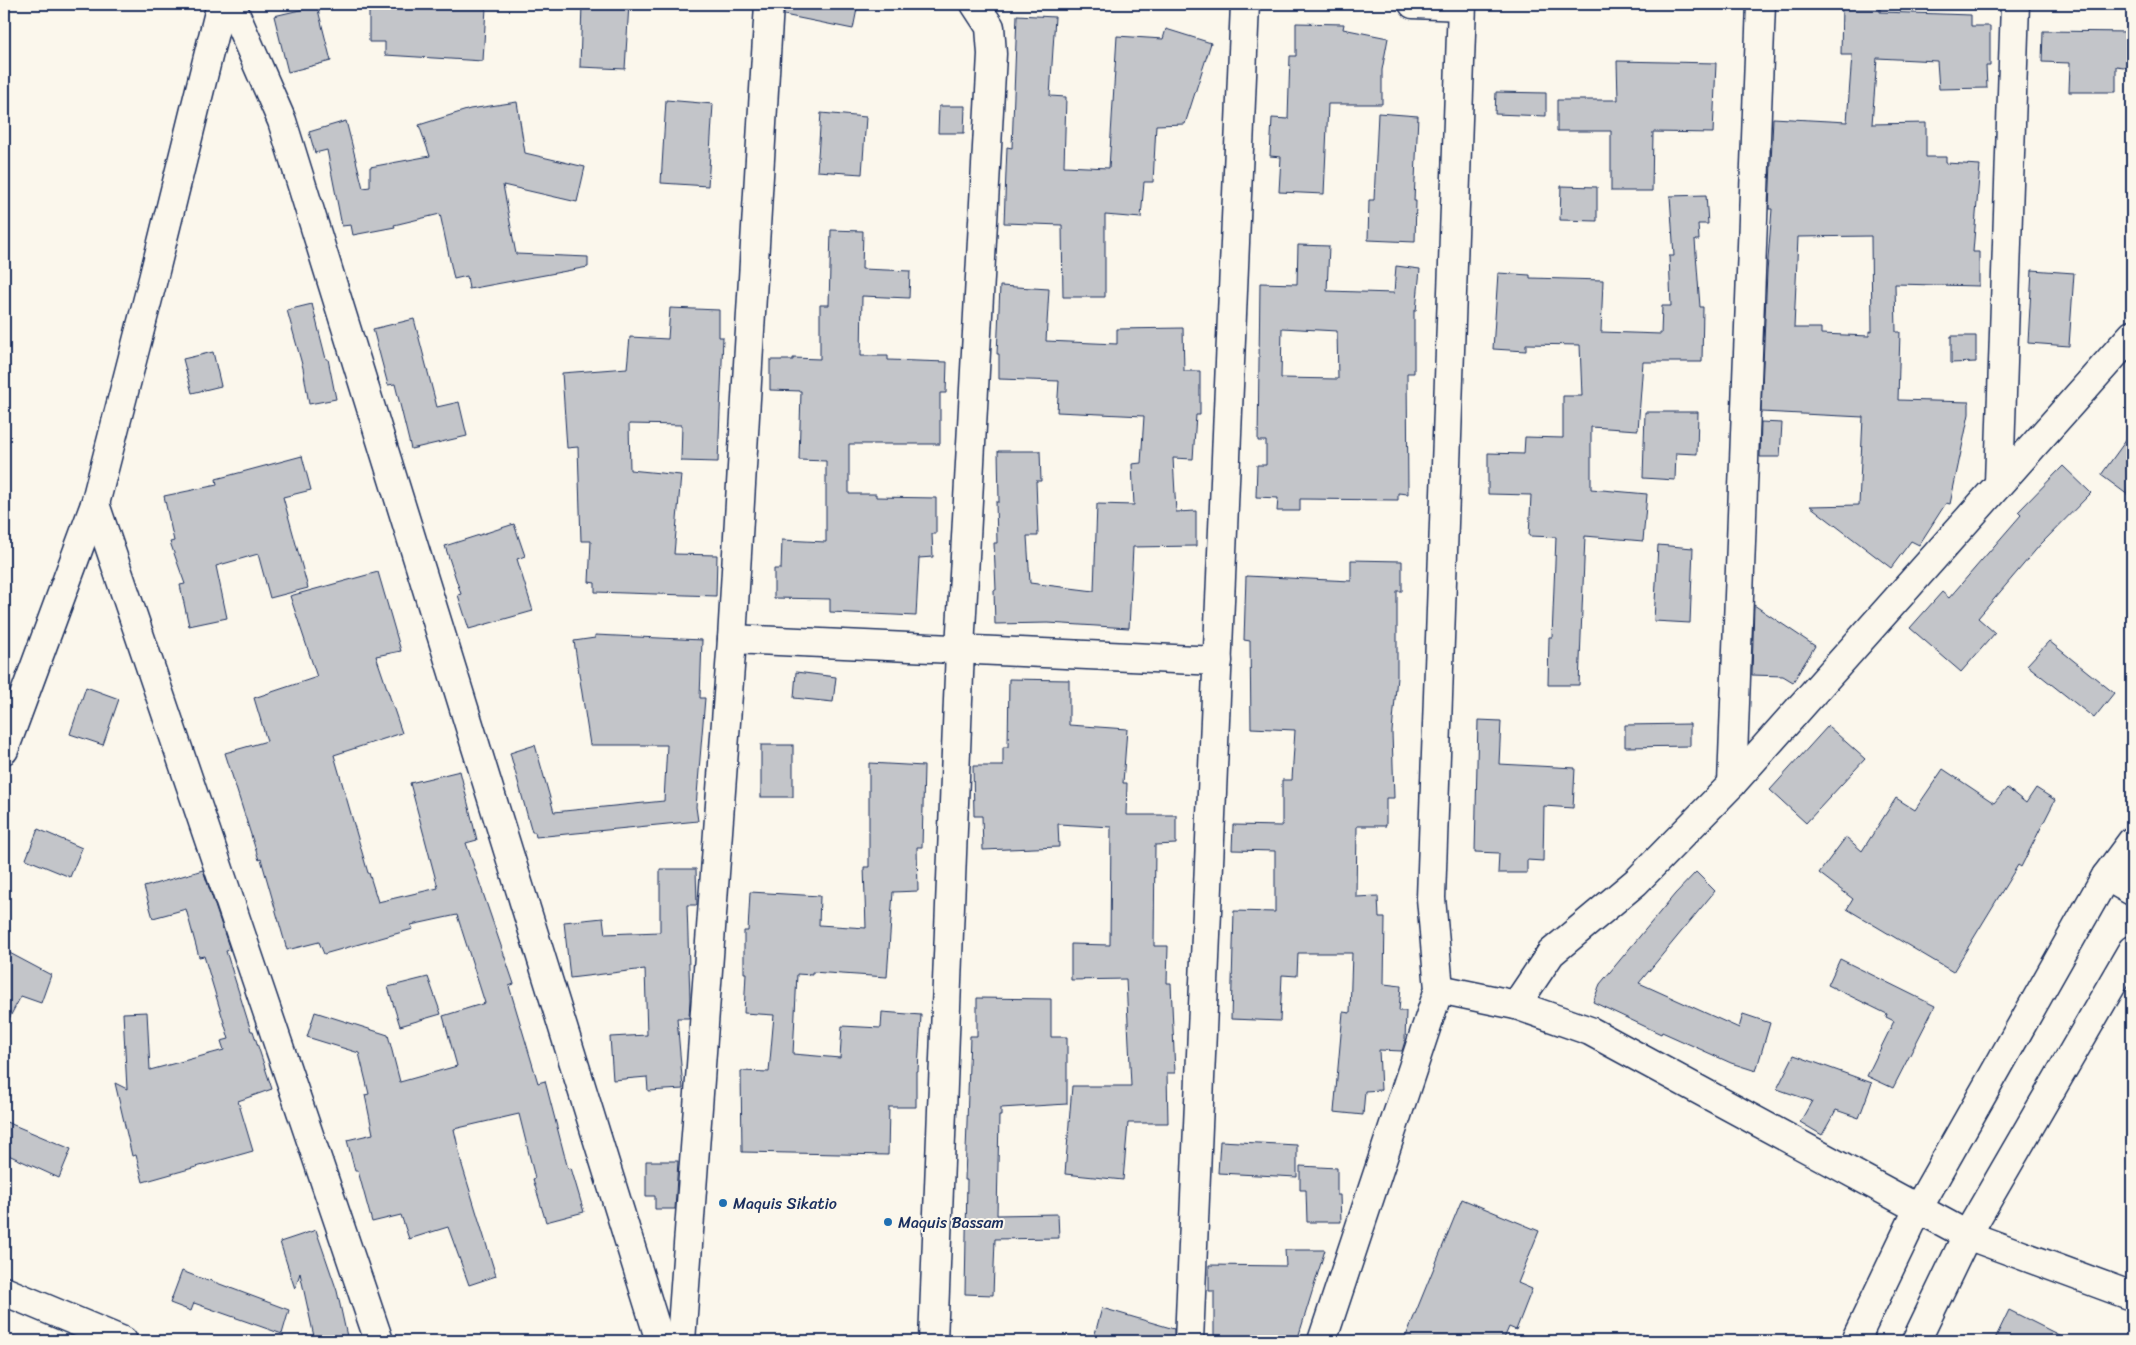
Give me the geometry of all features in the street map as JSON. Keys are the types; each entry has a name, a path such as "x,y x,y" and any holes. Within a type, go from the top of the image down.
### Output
{"main road":[{"path":"4,750 95,504 221,4"},
{"path":"231,4 282,120 660,1341"},
{"path":"682,1341 732,639 769,4"},
{"path":"933,1341 960,649 992,54 990,27 975,4"},
{"path":"1189,1341 1245,4"},
{"path":"1322,1341 1439,989 1431,898 1462,5 1413,4"},
{"path":"1732,784 1761,4"},
{"path":"1999,483 2015,4"},
{"path":"1516,1005 1551,953 1636,882 1732,784 2132,335"},
{"path":"95,504 378,1341"},
{"path":"732,639 1218,661"},
{"path":"1855,1341 1919,1208 2106,876 2132,841"},
{"path":"2106,876 2132,891"},
{"path":"1916,1341 1967,1235 2132,950"},
{"path":"1439,989 1516,1005 1590,1031 1967,1235 2132,1296"},
{"path":"4,1291 124,1341"}],"building":[{"path":"369,4 432,4 486,7 483,61 385,55 385,42 369,42"},
{"path":"582,4 629,4 625,69 580,67"},
{"path":"784,4 858,4 853,29 784,15"},
{"path":"1842,4 1880,4 1880,12 1971,15 1971,26 1990,26 1990,66 1986,66 1987,88 1939,89 1937,61 1877,58 1872,124 1926,123 1926,157 1946,157 1946,163 1980,165 1973,252 1979,252 1979,286 1895,284 1896,332 1900,332 1898,400 1969,402 1969,414 1950,504 1946,503 1919,545 1911,541 1891,568 1810,506 1859,505 1863,417 1761,412 1767,272 1772,209 1769,209 1773,118 1847,122 1852,55 1841,55","holes":["1871,236 1872,332 1869,331 1869,336 1821,334 1821,328 1794,328 1798,237"]},
{"path":"317,6 331,61 288,72 274,16"},
{"path":"1017,15 1055,17 1050,96 1066,97 1064,166 1109,168 1117,36 1163,39 1166,29 1211,43 1185,124 1156,125 1153,182 1144,182 1141,218 1105,215 1105,297 1063,297 1062,225 1004,223 1007,147 1012,148"},
{"path":"1296,23 1344,24 1343,29 1388,38 1382,70 1382,104 1328,104 1324,194 1279,192 1281,157 1270,156 1272,118 1288,119 1290,56 1296,56"},
{"path":"2043,31 2132,32 2132,68 2116,66 2116,92 2069,92 2070,63 2042,62"},
{"path":"1617,61 1716,63 1713,133 1653,132 1652,191 1611,191 1611,131 1557,131 1557,100 1618,100"},
{"path":"1496,92 1546,93 1546,116 1495,114"},
{"path":"666,100 713,104 708,186 661,183"},
{"path":"517,102 525,153 585,167 577,202 503,185 516,254 588,257 588,267 469,289 467,276 454,279 440,214 394,225 395,227 353,235 351,225 342,226 327,150 315,153 309,132 346,121 363,188 370,187 370,167 430,156 419,125 470,109"},
{"path":"939,106 965,106 964,133 938,133"},
{"path":"821,113 866,117 862,174 817,171"},
{"path":"1378,113 1418,116 1414,201 1416,201 1415,242 1368,240 1369,200 1374,200"},
{"path":"1561,186 1597,187 1597,221 1560,220"},
{"path":"1706,195 1708,224 1698,224 1699,240 1695,240 1700,307 1703,307 1702,362 1643,362 1638,430 1591,427 1591,489 1647,494 1643,541 1585,536 1579,685 1548,685 1549,637 1552,637 1556,537 1529,536 1531,495 1488,494 1488,453 1524,454 1525,437 1563,438 1563,396 1582,396 1580,345 1526,344 1526,351 1493,349 1498,273 1530,275 1530,278 1603,280 1601,332 1661,334 1662,306 1671,306 1669,256 1674,256 1670,196"},
{"path":"831,230 863,231 862,269 910,271 909,298 862,296 861,356 888,356 888,360 947,362 946,393 940,393 940,444 849,444 849,494 876,494 876,497 936,498 936,534 932,534 933,557 919,558 916,616 830,612 830,599 774,598 774,569 781,569 782,540 826,542 826,461 799,460 801,391 770,390 770,360 793,360 793,358 820,359 820,305 829,305"},
{"path":"1298,245 1329,246 1327,291 1394,293 1396,266 1420,269 1416,311 1414,311 1414,373 1407,373 1408,494 1398,493 1398,500 1300,499 1300,511 1277,511 1278,498 1256,497 1257,465 1266,465 1266,441 1258,441 1260,283 1297,284","holes":["1282,328 1337,331 1338,379 1281,378"]},
{"path":"2032,270 2074,273 2069,346 2028,343"},
{"path":"1000,286 1049,289 1046,341 1117,344 1117,329 1183,328 1184,371 1200,371 1200,415 1196,415 1193,459 1173,458 1176,512 1196,511 1196,546 1133,547 1129,628 1048,623 995,624 994,543 997,543 996,502 999,502 998,451 1040,451 1041,481 1036,481 1038,536 1027,536 1030,583 1094,591 1097,504 1134,505 1132,464 1141,463 1144,416 1057,412 1059,381 999,379 999,354 997,354"},
{"path":"312,304 326,359 328,359 336,399 309,404 303,368 287,310"},
{"path":"670,308 719,310 719,337 723,337 718,462 681,461 682,425 629,424 630,470 681,475 674,554 717,555 716,596 595,592 595,583 589,582 591,541 581,541 578,447 567,448 562,373 627,368 630,337 668,339"},
{"path":"414,319 437,407 459,402 467,436 411,449 395,384 388,385 373,329"},
{"path":"1951,336 1976,336 1976,362 1951,363"},
{"path":"213,352 221,386 192,393 183,359"},
{"path":"1645,412 1698,412 1697,454 1676,453 1675,480 1643,478"},
{"path":"1761,422 1782,423 1780,457 1760,457"},
{"path":"2132,432 2132,498 2101,475"},
{"path":"302,456 311,490 283,497 308,588 270,598 258,554 216,566 227,618 189,626 180,585 185,584 170,542 174,541 164,496 217,485 216,479"},
{"path":"2063,466 2091,493 2040,545 1978,618 1995,633 1961,672 1910,628 1942,592 1949,598 2021,515 2018,512"},
{"path":"514,524 525,556 517,559 533,611 469,629 458,595 461,594 445,546"},
{"path":"1658,545 1693,548 1690,623 1654,621"},
{"path":"1351,560 1402,561 1402,591 1397,591 1397,677 1392,732 1394,798 1386,798 1386,826 1357,826 1356,897 1378,896 1379,918 1385,918 1384,984 1401,986 1399,1011 1406,1011 1405,1041 1402,1051 1379,1050 1381,1090 1365,1091 1363,1115 1334,1112 1343,1012 1350,1013 1352,953 1298,953 1297,976 1282,975 1280,1021 1231,1019 1234,911 1275,912 1275,851 1232,850 1233,825 1282,826 1282,780 1292,780 1295,730 1251,728 1250,641 1244,640 1246,576 1351,581"},
{"path":"378,572 401,651 376,656 402,733 334,755 368,873 378,902 438,888 410,783 460,771 477,840 466,843 514,984 509,986 538,1083 545,1081 568,1169 571,1168 584,1212 546,1222 533,1179 535,1178 519,1114 454,1129 462,1165 496,1276 469,1285 448,1227 409,1239 401,1215 372,1222 347,1140 373,1134 365,1095 369,1094 359,1053 307,1037 315,1012 388,1035 400,1082 457,1066 443,1016 485,1003 457,915 411,925 413,929 324,954 319,942 287,950 261,859 259,860 225,753 267,741 254,698 317,677 290,596"},
{"path":"1754,605 1815,646 1793,682 1783,676 1752,675"},
{"path":"595,635 702,640 700,698 705,698 696,807 698,821 536,837 535,832 532,832 510,753 535,745 554,812 664,801 667,745 590,745 574,641 595,638"},
{"path":"2049,641 2114,693 2094,718 2027,665"},
{"path":"796,672 836,677 833,702 794,698"},
{"path":"1009,679 1069,680 1069,725 1127,729 1123,783 1127,783 1126,815 1176,815 1176,844 1155,845 1154,946 1168,946 1167,983 1171,983 1175,1073 1167,1073 1168,1123 1128,1123 1123,1180 1065,1174 1072,1086 1131,1086 1126,979 1071,980 1071,944 1110,945 1111,827 1058,824 1059,847 983,850 982,816 974,816 973,766 1003,766 1003,747 1008,747"},
{"path":"86,687 119,699 103,745 70,734"},
{"path":"1478,720 1501,721 1499,764 1575,768 1573,808 1544,806 1543,861 1527,860 1527,873 1498,873 1499,853 1475,852"},
{"path":"1690,724 1690,746 1625,747 1625,725"},
{"path":"1828,726 1865,759 1806,823 1770,790"},
{"path":"761,745 793,745 793,797 761,797"},
{"path":"869,763 924,766 922,847 917,847 918,891 893,892 887,977 812,972 812,975 797,974 793,1054 840,1058 842,1026 881,1028 882,1012 921,1015 918,1071 916,1071 916,1107 889,1107 888,1155 742,1152 741,1071 769,1072 774,1015 744,1013 746,973 744,973 744,931 748,931 750,892 820,896 819,925 866,928 864,867 869,867"},
{"path":"1943,769 1994,803 2007,788 2026,803 2036,788 2055,800 2021,867 2018,865 1953,972 1847,909 1853,899 1819,873 1846,837 1862,851 1896,798 1915,810"},
{"path":"38,829 82,848 70,877 26,859"},
{"path":"660,869 696,869 697,905 687,905 689,1018 677,1018 683,1089 648,1091 647,1077 613,1080 610,1037 647,1035 645,969 570,978 564,922 603,918 605,934 660,932"},
{"path":"203,870 230,950 226,951 251,1031 253,1031 272,1089 238,1101 253,1151 143,1182 136,1155 132,1156 115,1083 127,1089 123,1013 147,1012 150,1070 224,1050 221,1041 229,1039 204,956 199,957 186,909 153,918 144,887"},
{"path":"1696,872 1715,891 1639,983 1739,1028 1743,1014 1770,1023 1756,1071 1731,1063 1662,1032 1661,1034 1593,1002 1600,984 1675,894"},
{"path":"4,950 51,975 41,1003 21,996 4,1028"},
{"path":"1840,959 1935,1006 1893,1088 1867,1076 1894,1021 1886,1017 1887,1014 1828,985"},
{"path":"428,977 441,1014 400,1026 388,987"},
{"path":"977,998 1051,999 1051,1037 1067,1037 1067,1104 1001,1108 1001,1116 999,1116 997,1215 1058,1214 1059,1238 995,1239 993,1295 965,1294 967,1180 965,1180 970,1036 977,1036"},
{"path":"1794,1055 1872,1083 1859,1118 1836,1110 1822,1135 1800,1122 1812,1101 1777,1089"},
{"path":"4,1121 71,1149 59,1178 4,1153"},
{"path":"1220,1141 1297,1145 1297,1177 1218,1173"},
{"path":"646,1161 678,1161 675,1209 655,1209 655,1196 646,1196"},
{"path":"1300,1166 1337,1168 1337,1195 1340,1195 1341,1222 1307,1222 1306,1190 1300,1190"},
{"path":"1462,1199 1539,1231 1518,1283 1532,1289 1516,1330 1509,1327 1503,1341 1404,1341"},
{"path":"316,1230 337,1291 348,1341 315,1341 300,1273 295,1289 280,1242"},
{"path":"1285,1250 1325,1250 1297,1341 1214,1341 1214,1291 1209,1291 1209,1265 1286,1266"},
{"path":"182,1271 289,1310 282,1334 194,1303 191,1311 170,1303"},
{"path":"1102,1308 1174,1329 1174,1341 1093,1341"},
{"path":"2009,1310 2071,1341 1994,1341"}],"place":[{"name":"Maquis Sikatio","path":"723,1203"},
{"name":"Maquis Bassam","path":"888,1222"}]}
